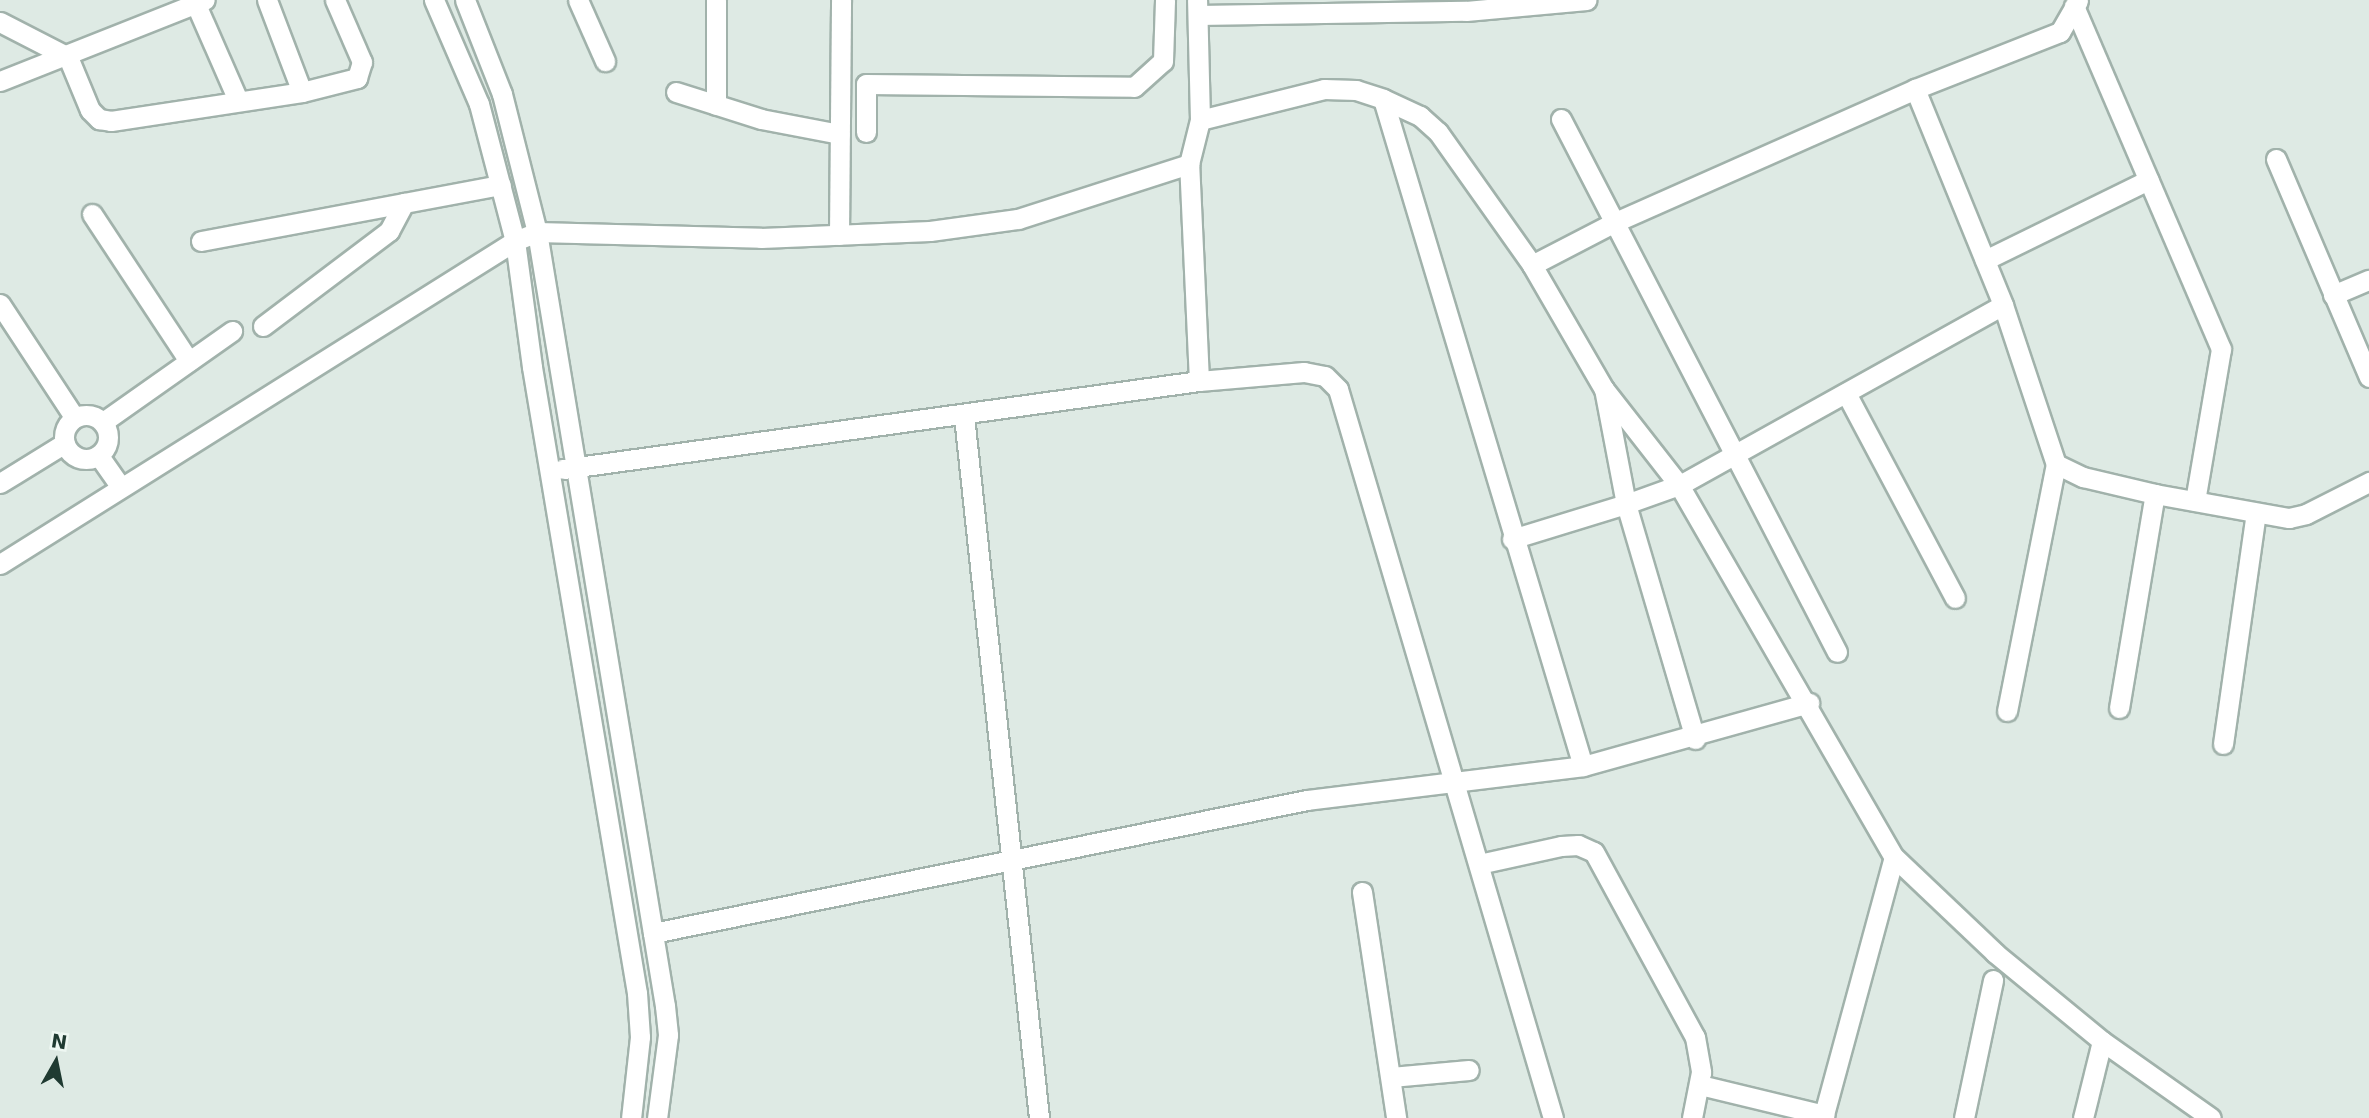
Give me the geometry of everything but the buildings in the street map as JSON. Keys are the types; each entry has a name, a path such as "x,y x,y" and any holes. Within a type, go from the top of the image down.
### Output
{"street":[{"path":"267,0 302,92"},
{"path":"0,22 68,57 90,110 99,119 111,121 302,92 357,79 363,67 335,0"},
{"path":"434,0 479,104 515,241 550,471 637,993 640,1037 631,1118"},
{"path":"465,0 502,94 537,232 668,1035 657,1118"},
{"path":"578,0 605,61"},
{"path":"716,0 716,105"},
{"path":"839,235 841,0"},
{"path":"866,132 866,84 1134,87 1163,61 1166,0"},
{"path":"1199,382 1189,164 1200,115 1202,57 1198,7 1466,11 1587,0"},
{"path":"0,81 68,57 198,1 238,100"},
{"path":"1532,265 1613,222 1915,89 2060,32 2076,3"},
{"path":"2076,3 2221,349 2195,501"},
{"path":"1200,115 1324,89 1356,90 1384,99 1420,116 1438,132 1532,265 1604,389 1679,485 1809,703 1894,857 1995,953 2102,1041 2205,1116"},
{"path":"1915,89 2003,305 2056,464 2007,711"},
{"path":"676,93 840,142"},
{"path":"1384,99 1512,539 1583,766"},
{"path":"1561,119 1838,652"},
{"path":"2276,159 2369,377"},
{"path":"0,564 120,486 515,241 537,232 761,239 930,231 1018,219 1189,164"},
{"path":"1985,260 2148,180"},
{"path":"201,241 500,185"},
{"path":"263,326 388,231 404,203"},
{"path":"93,214 189,361"},
{"path":"2333,295 2369,279"},
{"path":"0,304 75,418"},
{"path":"1512,539 1679,485 2003,305"},
{"path":"103,422 232,331"},
{"path":"550,471 1199,382 1304,372 1325,376 1338,389 1452,786 1479,864 1553,1118"},
{"path":"1604,389 1626,504 1695,739"},
{"path":"1846,393 1955,598"},
{"path":"89,415 103,422 108,443 99,456 78,458 65,443 66,429 75,418 89,415"},
{"path":"964,416 1039,1118"},
{"path":"0,483 65,443"},
{"path":"99,456 120,486"},
{"path":"2056,464 2084,477 2155,494 2289,518 2306,514 2369,482"},
{"path":"2119,708 2155,494"},
{"path":"2223,744 2256,513"},
{"path":"653,933 1307,800 1452,786 1583,766 1695,739 1809,703"},
{"path":"1479,864 1562,846 1578,845 1594,852 1695,1037 1702,1058 1700,1085 1692,1118"},
{"path":"1700,1085 1823,1117 1894,857"},
{"path":"1362,892 1396,1118"},
{"path":"1964,1118 1993,980"},
{"path":"2083,1118 2102,1041"},
{"path":"1391,1077 1469,1070"}]}
